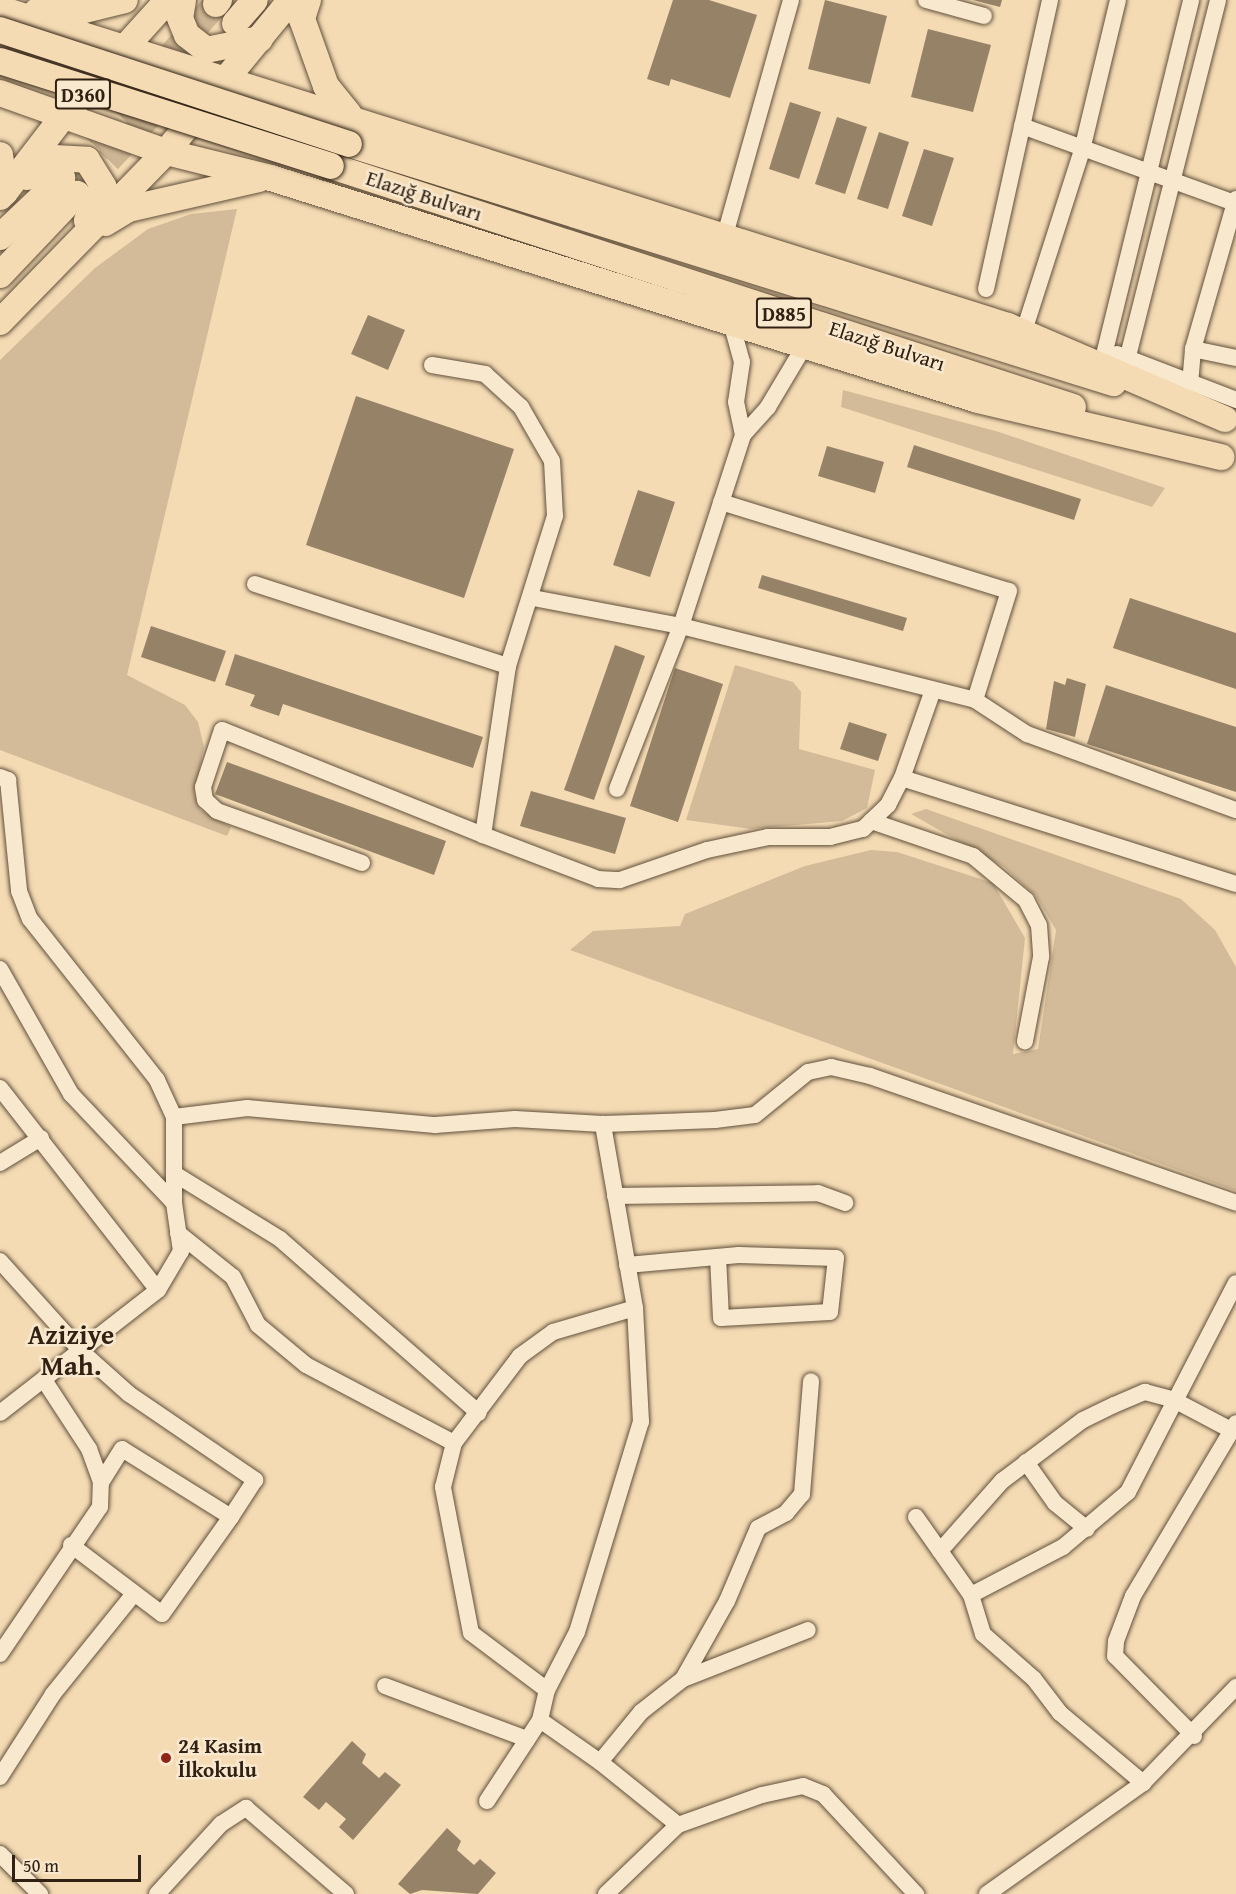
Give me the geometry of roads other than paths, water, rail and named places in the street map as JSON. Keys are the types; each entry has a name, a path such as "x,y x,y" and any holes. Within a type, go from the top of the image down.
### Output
{"highway":[{"path":"0,16 81,11 125,0"},
{"name":"D360","path":"2,195 64,115 168,0"},
{"path":"183,0 180,18 187,35 206,50 260,39"},
{"path":"235,23 255,0"},
{"path":"0,322 73,243 166,152 291,0"},
{"path":"308,0 302,19 326,86 349,114"},
{"path":"0,16 126,47 230,77 725,235 1077,352 1232,414"},
{"name":"Elazığ Bulvarı","path":"0,16 349,144 1232,414"},
{"name":"Elazığ Bulvarı","path":"0,60 1228,460"},
{"path":"0,93 166,152 271,178 978,400 1228,460"},
{"path":"0,155 2,195"},
{"path":"2,195 54,158 87,160 103,186 98,205 73,243"},
{"path":"73,243 128,209 271,178"},
{"path":"0,237 70,186 0,275"}],"street":[{"path":"725,235 791,0"},
{"path":"926,0 984,16"},
{"path":"986,289 1050,0"},
{"path":"1023,334 1082,150 1118,0"},
{"path":"1105,351 1147,172 1191,0"},
{"path":"1128,356 1218,0"},
{"path":"1022,126 1082,150 1235,201 1232,224 1193,349 1190,384"},
{"path":"731,322 742,362 736,402 742,435"},
{"path":"617,789 681,626 742,435 768,407 805,345"},
{"path":"1193,349 1236,358"},
{"path":"1077,352 1105,351 1128,356 1190,384 1232,414"},
{"path":"432,365 485,374 521,407 552,461 555,516 533,598 508,666 483,835"},
{"path":"721,502 1008,591 975,700"},
{"path":"255,584 508,666"},
{"path":"533,598 681,626 975,700 1027,734 1236,810"},
{"path":"362,863 217,810 206,801 203,787 222,730 598,879 620,880 707,850 768,837 830,837 871,821 902,778 933,690"},
{"path":"0,777 8,780 18,891 30,919 157,1080 174,1117 178,1176 174,1203 181,1251 158,1290 82,1352 0,1413"},
{"path":"902,778 1236,884"},
{"path":"871,821 973,856 1026,900 1039,925 1041,957 1025,1041"},
{"path":"0,969 71,1094 174,1203"},
{"path":"174,1117 247,1108 435,1125 515,1119 603,1124 755,1114 808,1072 831,1067 870,1076 1236,1203"},
{"path":"0,1088 158,1290"},
{"path":"487,1801 540,1720 547,1690 577,1632 641,1422 635,1308 603,1124"},
{"path":"0,1163 40,1138"},
{"path":"178,1176 280,1239 479,1413"},
{"path":"615,1196 818,1193 845,1203"},
{"path":"178,1233 233,1277 258,1325 306,1365 454,1443"},
{"path":"627,1264 718,1257 836,1258 830,1311 721,1318 718,1257"},
{"path":"1,1263 82,1352 129,1394 255,1480 162,1614 132,1596 71,1545"},
{"path":"970,1594 1087,1529 1128,1492 1236,1283"},
{"path":"547,1690 471,1633 445,1521 443,1487 454,1443 520,1356 553,1332 635,1308"},
{"path":"0,1654 71,1545 100,1507 101,1482 88,1449 44,1380"},
{"path":"683,1679 727,1601 758,1528 786,1513 802,1494 811,1381"},
{"path":"939,1551 977,1505 1026,1462 1114,1405 1145,1392 1174,1400 1232,1426 1208,1478 1133,1596 1116,1641 1115,1656 1194,1736"},
{"path":"101,1482 122,1449 231,1517"},
{"path":"1026,1462 1055,1503 1087,1529"},
{"path":"916,1517 970,1594 983,1634 994,1647 1034,1679 1060,1713 1143,1783"},
{"path":"0,1777 53,1694 132,1596"},
{"path":"600,1762 641,1712 683,1679 808,1630"},
{"path":"385,1686 527,1739"},
{"path":"987,1894 1143,1783 1194,1736 1236,1687"},
{"path":"540,1720 600,1762 678,1825"},
{"path":"606,1894 678,1825 762,1794 811,1788 828,1799 916,1894"},
{"path":"157,1894 220,1824 246,1808 338,1892"},
{"path":"0,1854 40,1894"}],"tunnel":[{"path":"67,173 216,4"},
{"path":"82,189 189,73"}],"place":[{"name":"24 Kasim İlkokulu","path":"166,1758"}],"district":[{"name":"Aziziye Mah.","path":"71,1350"}]}
